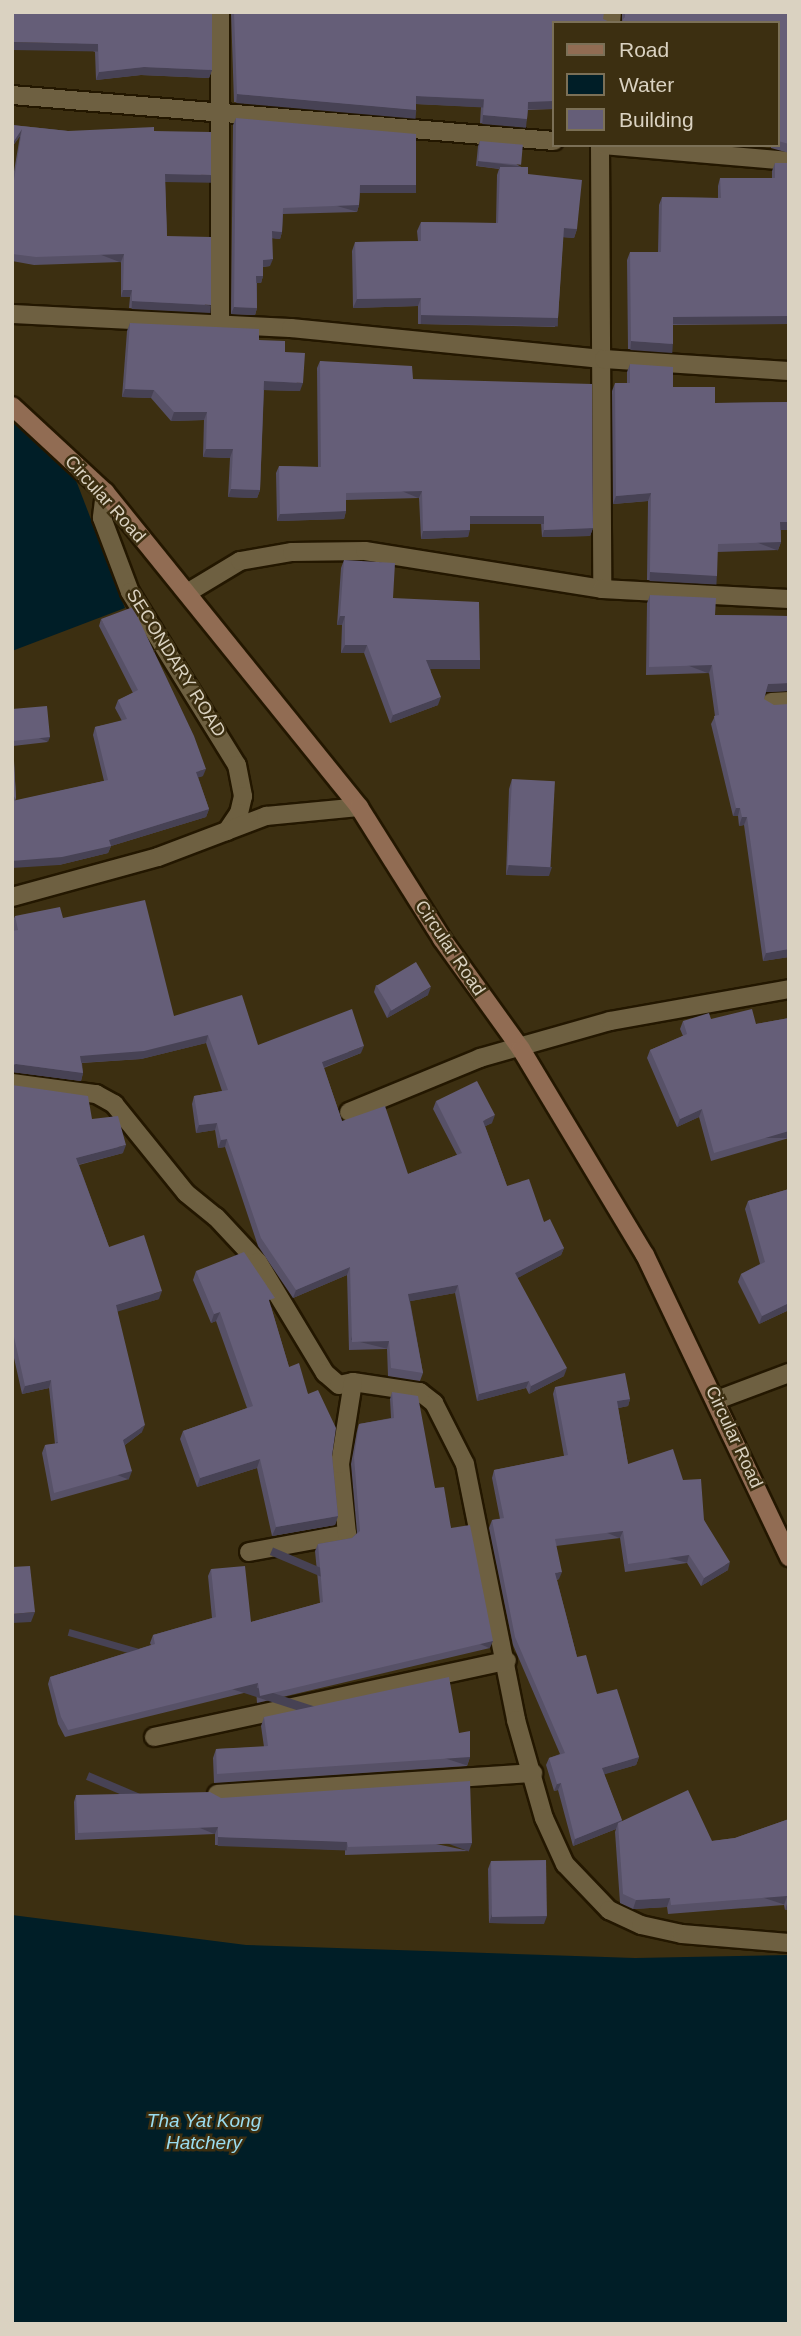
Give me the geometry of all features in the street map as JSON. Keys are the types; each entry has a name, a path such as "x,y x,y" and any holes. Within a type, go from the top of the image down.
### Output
{"street":[{"path":"220,12 220,324"},
{"path":"12,95 218,110 552,141"},
{"path":"602,147 602,589"},
{"path":"625,147 789,161"},
{"path":"12,314 220,324 604,359 789,371"},
{"name":"Circular Road","path":"12,406 105,492 359,807 442,939 522,1049 645,1255 785,1535 789,1557"},
{"name":"SECONDARY ROAD","path":"105,492 102,518 130,592 237,765 243,796 239,813 227,831"},
{"path":"187,593 240,561 316,551 365,551 602,589 789,599"},
{"path":"12,897 158,857 266,816 359,807"},
{"path":"349,1112 480,1058 522,1049 610,1021 789,989"},
{"path":"12,1083 96,1094 114,1104 186,1193 216,1217 258,1262 325,1374 339,1385 353,1382 420,1392 434,1403 465,1464 508,1661 516,1720 544,1818 565,1864 609,1910 641,1924 682,1934 789,1943"},
{"path":"717,1399 789,1373"},
{"path":"248,1552 347,1534 340,1464 353,1382"},
{"path":"154,1737 508,1661"},
{"path":"217,1794 533,1773"}],"water":[{"path":"12,407 64,449 125,608 12,651"},
{"name":"Tha Yat Kong Hatchery","path":"12,1915 246,1945 635,1958 789,1955 789,2324 12,2324"}],"building":[{"path":"12,12 212,12 212,70 144,67 99,72 98,44 12,42"},
{"path":"234,12 604,12 603,19 608,21 552,21 552,101 528,102 527,119 483,115 484,99 416,96 416,110 237,94"},
{"path":"625,12 789,12 789,144 780,142 780,21 622,21"},
{"path":"236,118 416,134 416,185 360,185 359,205 283,208 282,232 272,231 273,259 263,260 263,276 256,276 257,308 234,307"},
{"path":"12,125 68,131 154,127 154,131 211,132 211,175 165,174 167,236 211,237 211,305 132,301 132,290 123,290 124,254 36,257 12,254 12,193 22,129 12,144"},
{"path":"480,141 523,145 521,165 478,161"},
{"path":"775,163 789,163 789,316 673,317 673,344 631,341 630,252 661,252 662,197 721,198 720,178 775,178"},
{"path":"500,167 528,167 528,174 582,180 577,229 564,228 558,318 421,315 421,298 357,299 355,242 421,241 421,222 498,223"},
{"path":"130,323 259,329 259,340 285,341 285,352 305,353 303,383 264,381 260,490 231,489 233,449 206,449 207,412 174,412 154,390 125,389"},
{"path":"320,361 412,366 413,379 592,384 593,528 544,530 544,516 470,516 470,530 423,531 422,491 346,493 346,511 280,514 279,466 321,467"},
{"path":"630,364 673,367 673,387 715,387 715,403 789,402 789,522 780,522 781,542 718,544 717,576 650,572 651,493 616,496 615,383 630,383"},
{"path":"344,560 395,563 393,598 479,602 480,660 426,660 441,697 393,715 367,645 345,645 345,616 340,616"},
{"path":"650,595 716,598 715,615 789,616 789,683 768,684 764,699 774,705 789,704 789,949 766,953 747,817 742,817 740,808 736,808 714,716 719,715 712,665 649,667"},
{"path":"133,607 194,736 206,769 196,772 209,809 109,840 111,846 62,857 12,861 12,801 108,780 95,727 127,719 118,700 138,690 101,619"},
{"path":"47,706 50,737 13,741 16,799 12,794 12,709"},
{"path":"512,779 555,781 550,867 507,865"},
{"path":"145,900 174,1016 242,995 258,1045 352,1009 364,1046 322,1062 342,1121 385,1106 408,1174 462,1153 436,1101 477,1081 495,1115 483,1121 507,1186 529,1179 544,1222 550,1219 564,1248 515,1273 567,1368 531,1386 529,1381 479,1394 458,1285 408,1294 423,1373 391,1368 389,1341 352,1342 350,1267 296,1290 261,1238 227,1139 221,1140 217,1123 199,1125 194,1096 228,1090 208,1035 144,1051 80,1056 83,1073 12,1065 12,931 18,930 15,916 60,907 63,918"},
{"path":"416,962 431,987 392,1011 377,986"},
{"path":"752,1009 756,1024 789,1018 789,1131 714,1153 702,1109 680,1119 650,1050 687,1034 683,1021 709,1013 711,1019"},
{"path":"12,1085 88,1096 92,1119 118,1116 126,1145 76,1158 109,1247 144,1235 162,1291 116,1305 145,1425 123,1440 132,1471 54,1493 45,1445 58,1443 51,1380 25,1386 12,1328"},
{"path":"789,1189 789,1303 762,1316 741,1274 765,1262 748,1201"},
{"path":"244,1252 275,1298 269,1300 289,1367 299,1363 308,1394 318,1390 336,1428 332,1456 338,1516 276,1527 260,1459 200,1478 183,1431 253,1406 220,1312 214,1314 196,1271"},
{"path":"625,1373 630,1399 617,1401 628,1464 673,1449 683,1480 701,1479 704,1520 730,1562 704,1578 689,1555 628,1564 623,1531 555,1539 562,1572 555,1573 577,1657 586,1655 597,1694 617,1689 639,1757 602,1768 622,1820 575,1839 561,1783 557,1784 549,1758 565,1753 515,1637 492,1520 504,1518 494,1470 568,1455 555,1387"},
{"path":"392,1392 418,1396 435,1488 444,1487 451,1528 470,1525 493,1641 260,1696 258,1683 68,1730 61,1717 50,1677 155,1644 153,1635 216,1617 211,1569 245,1566 251,1622 323,1602 318,1544 352,1538 360,1531 354,1457 359,1424 394,1418"},
{"path":"30,1566 35,1612 12,1614 12,1567"},
{"path":"449,1677 459,1733 470,1731 470,1757 217,1774 216,1749 268,1746 264,1717"},
{"path":"470,1781 472,1843 348,1847 347,1842 218,1837 218,1827 78,1833 76,1795 210,1792 221,1798"},
{"path":"688,1790 712,1841 735,1838 789,1819 789,1901 787,1896 671,1905 670,1898 636,1900 623,1894 618,1823"},
{"path":"546,1860 547,1916 492,1917 491,1861"}]}
